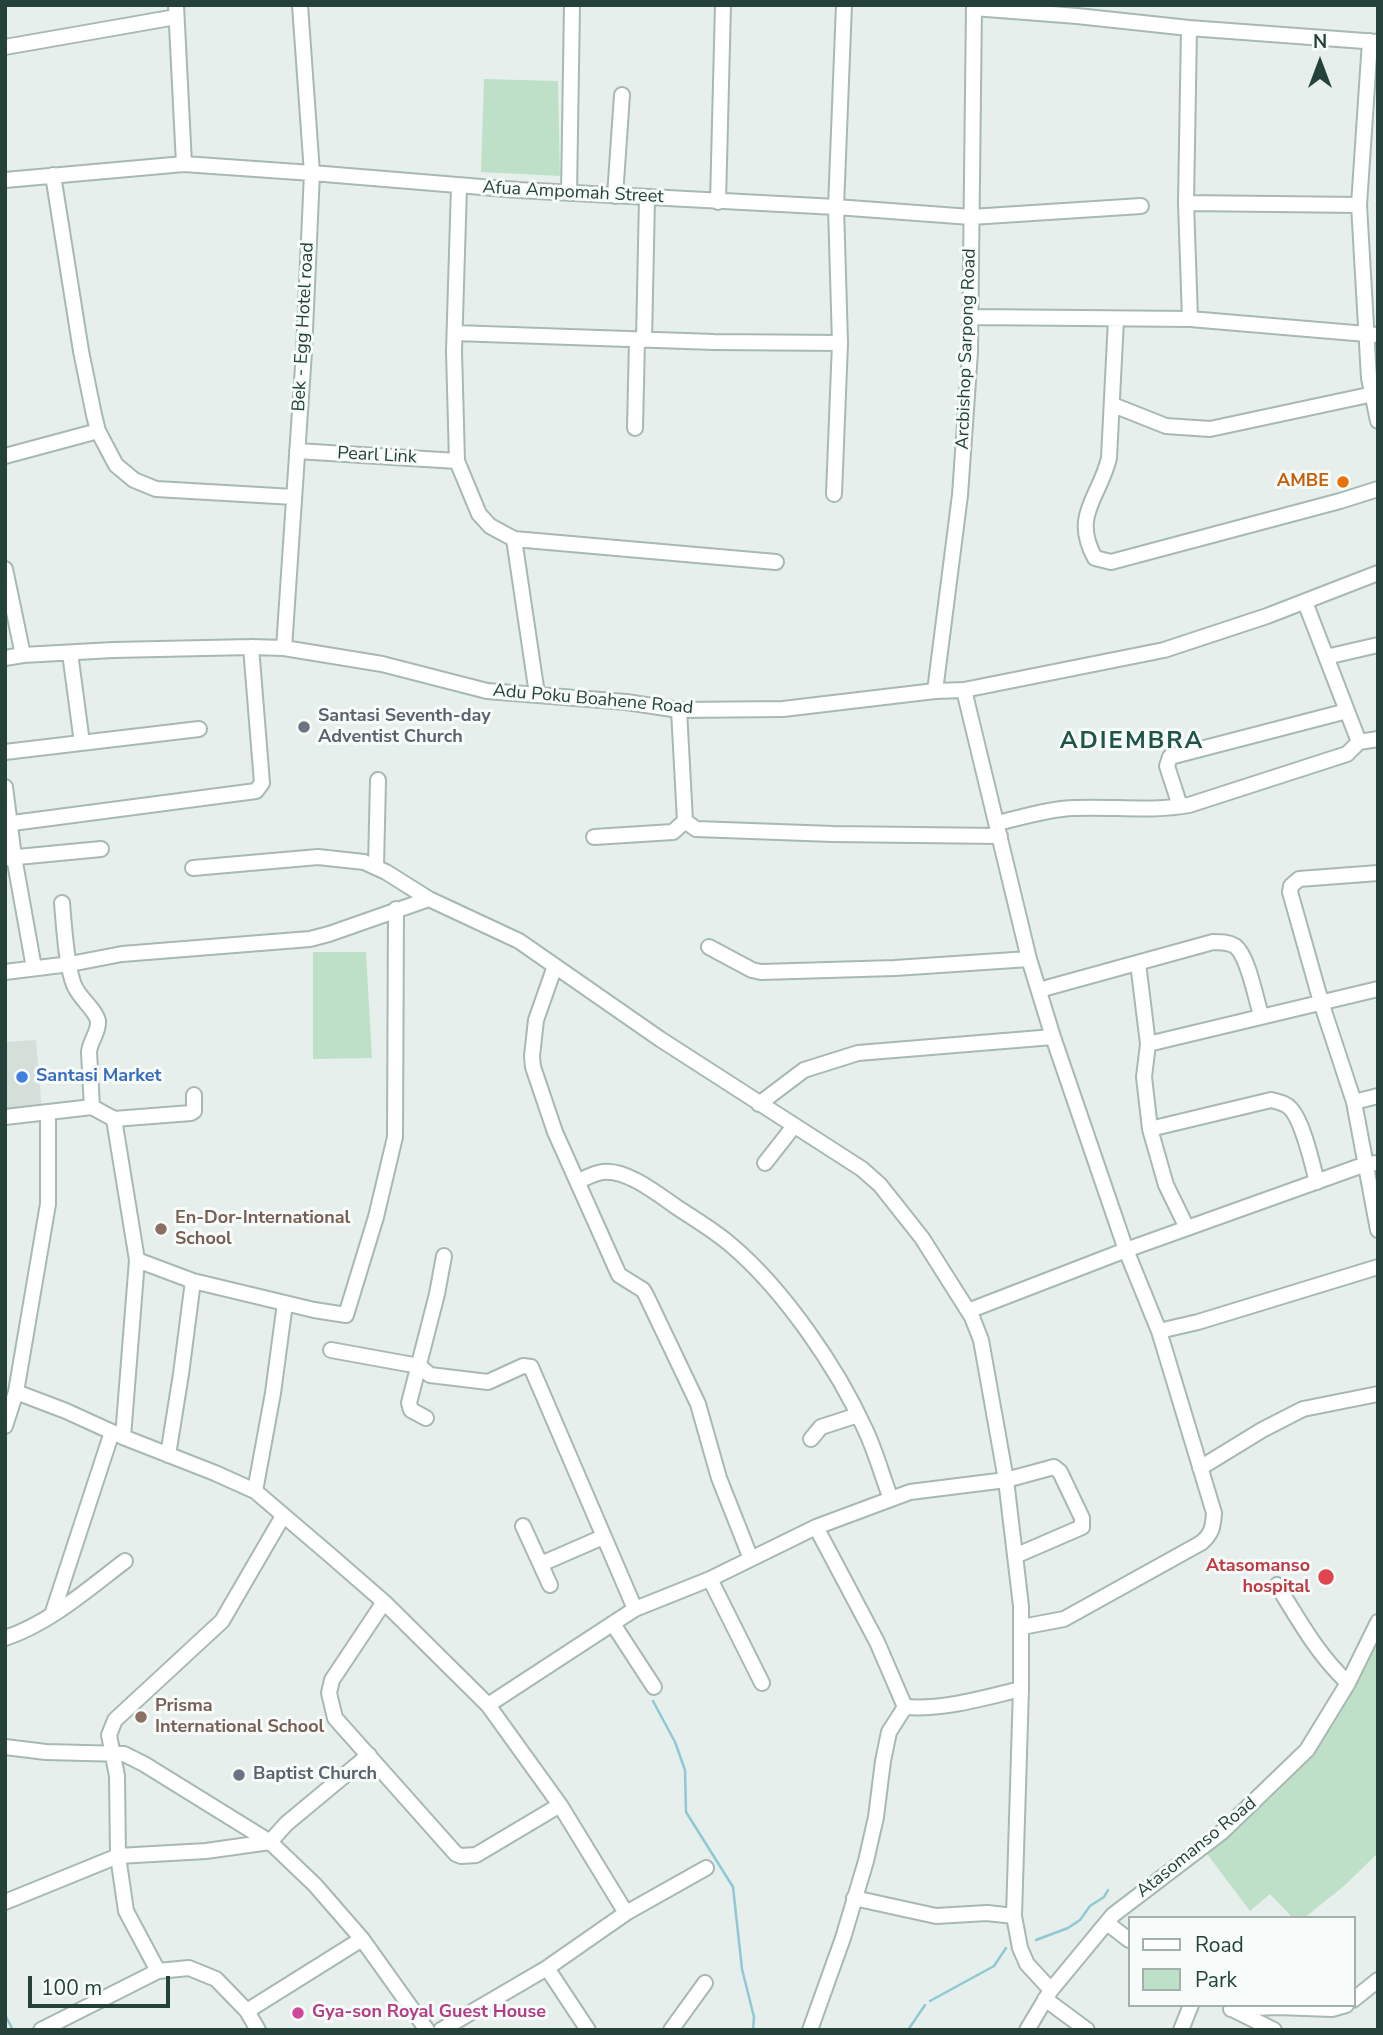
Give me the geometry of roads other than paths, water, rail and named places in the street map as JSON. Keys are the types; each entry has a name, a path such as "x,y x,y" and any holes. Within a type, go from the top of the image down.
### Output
{"street":[{"name":"Bek - Egg Hotel road","path":"284,648 304,352 312,173 300,5"},
{"path":"569,193 572,5"},
{"path":"718,202 723,5"},
{"path":"834,494 840,344 836,207 844,5"},
{"path":"974,7 1189,28 1374,41 1359,205 1372,335 1369,379 1375,394 1378,421"},
{"name":"Arcbishop Sarpong Road","path":"935,691 960,495 971,317 974,7"},
{"path":"5,47 176,11 184,164"},
{"path":"1189,28 1186,203 1190,319"},
{"path":"615,196 622,95"},
{"name":"Afua Ampomah Street","path":"5,180 184,164 459,186 971,217 1141,206"},
{"path":"53,176 81,351 98,431 116,465 134,480 156,489 294,497"},
{"path":"459,186 455,333 457,461 484,520 514,539 776,562"},
{"path":"635,428 647,198"},
{"path":"1186,203 1359,205"},
{"path":"971,317 1190,319 1372,335"},
{"path":"1116,319 1109,458 1086,516 1086,531 1095,558 1111,562 1378,489"},
{"path":"455,333 840,344"},
{"path":"1113,405 1166,426 1194,430 1210,429 1375,394"},
{"path":"5,456 98,431"},
{"name":"Pearl Link","path":"297,451 457,461"},
{"path":"514,539 537,694"},
{"path":"5,569 23,655"},
{"name":"Adu Poku Boahene Road","path":"5,658 70,653 284,648 382,664 487,691 626,702 679,710 783,709 964,690 1164,650 1217,634 1378,573"},
{"path":"1305,602 1359,742"},
{"path":"1326,657 1378,645"},
{"path":"8,824 256,792 262,783 251,647"},
{"path":"70,653 82,743"},
{"path":"964,690 1029,960 1126,1250 1158,1331 1213,1513 1213,1527 1201,1544 1064,1619 1022,1627"},
{"path":"679,710 685,821 696,830 833,834 999,830 1052,810 1180,807 1347,754 1359,742 1378,739"},
{"path":"1180,807 1167,766 1170,757 1347,712"},
{"path":"5,752 199,729"},
{"path":"376,866 378,780"},
{"path":"5,787 10,858 34,968"},
{"path":"594,837 673,832 685,821"},
{"path":"10,858 101,849"},
{"path":"193,868 318,858 364,862 376,866 429,899 519,941 660,1039 862,1169 880,1185 922,1238 977,1328 1006,1480 1022,1627 1014,1916 1020,1948 1027,1964 1048,1995 1087,2030"},
{"path":"1378,873 1306,878 1291,886 1290,897 1372,1163 1378,1230"},
{"path":"5,972 122,954 310,939 429,899"},
{"path":"62,903 72,981 79,997 91,1008 98,1021 95,1037 89,1043 92,1107"},
{"path":"137,1260 193,1281 346,1315 376,1217 395,1137 396,909"},
{"path":"1039,990 1213,942 1222,942 1233,945 1244,958 1261,1015"},
{"path":"709,947 761,972 1029,960"},
{"path":"1138,963 1148,1044 1144,1077 1150,1129 1166,1185 1187,1228"},
{"path":"555,966 536,1020 533,1068 555,1132 618,1275 643,1290 698,1404 719,1478 751,1559"},
{"path":"1148,1044 1378,989"},
{"path":"759,1104 804,1069 858,1053 1053,1037"},
{"path":"5,1117 92,1107 114,1119 191,1113 194,1111 194,1095"},
{"path":"1354,1102 1378,1096"},
{"path":"1150,1129 1271,1100 1280,1102 1293,1111 1299,1121 1317,1182"},
{"path":"5,1426 16,1392 48,1204 48,1112"},
{"path":"52,1615 118,1434 137,1260 114,1119"},
{"path":"765,1163 794,1126"},
{"path":"968,1311 1126,1250 1372,1163"},
{"path":"578,1181 599,1172 614,1172 645,1185 731,1245 771,1285 845,1388 866,1432 891,1499"},
{"path":"426,1418 409,1407 444,1256"},
{"path":"1158,1331 1198,1322 1378,1267"},
{"path":"168,1455 193,1281"},
{"path":"255,1491 273,1393 285,1303"},
{"path":"331,1350 419,1366 430,1375 488,1382 523,1366 533,1369 635,1609"},
{"path":"16,1392 255,1491 384,1602 488,1704 560,1805 626,1913"},
{"path":"1200,1468 1262,1430 1303,1409 1378,1394"},
{"path":"811,1439 821,1427 858,1415"},
{"path":"488,1704 635,1609 710,1579 816,1527 910,1492 1006,1480 1054,1467 1060,1472 1083,1522 1082,1527 1015,1556"},
{"path":"158,1970 126,1910 118,1856 117,1776 109,1735 115,1720 222,1621 283,1516"},
{"path":"523,1526 550,1585"},
{"path":"816,1527 877,1642 905,1707"},
{"path":"541,1564 603,1537"},
{"path":"5,1637 20,1633 52,1615 125,1562"},
{"path":"710,1579 762,1683"},
{"path":"1277,1585 1317,1650 1348,1683"},
{"path":"384,1602 330,1686 335,1718 456,1854 461,1856 476,1855 560,1805"},
{"name":"Atasomanso Road","path":"1027,2030 1048,1995 1113,1915 1222,1832 1307,1750 1348,1683 1378,1622"},
{"path":"613,1624 654,1687"},
{"path":"905,1707 924,1708 961,1703 1021,1689"},
{"path":"810,2030 843,1938 866,1861 876,1817 889,1732 905,1707"},
{"path":"5,1747 46,1752 124,1754 270,1842 315,1885 362,1939 427,2030"},
{"path":"5,1902 118,1856 206,1852 270,1842 286,1824 369,1755"},
{"path":"441,2030 547,1968 626,1913 706,1868"},
{"path":"854,1898 936,1916 987,1913 1014,1916"},
{"path":"1107,1923 1128,1939"},
{"path":"247,2011 362,1939"},
{"path":"41,2030 158,1970 189,1968 216,1979 247,2011 258,2030"},
{"path":"547,1968 588,2030"},
{"path":"1355,1998 1378,1980"},
{"path":"671,2030 705,1983"},
{"path":"1181,2030 1190,2007"},
{"path":"1228,2007 1339,2007"},
{"path":"1228,2007 1274,2030"}],"waterway":[{"path":"653,1701 675,1742 685,1770 686,1812 733,1887 742,1969 754,2017 753,2030"},
{"path":"1036,1940 1068,1928 1080,1920 1090,1906 1104,1897 1108,1890"},
{"path":"930,2001 994,1966 1006,1948"},
{"path":"908,2030 925,2005"},
{"path":"5,2015 13,2030"}],"place":[{"name":"AMBE","path":"1343,482"},
{"name":"Santasi Seventh-day Adventist Church","path":"304,727"},
{"name":"Santasi Market","path":"22,1077"},
{"name":"En-Dor-International School","path":"161,1229"},
{"name":"Atasomanso hospital","path":"1326,1577"},
{"name":"Prisma International School","path":"141,1717"},
{"name":"Baptist Church","path":"239,1775"},
{"name":"Gya-son Royal Guest House","path":"298,2013"}],"district":[{"name":"ADIEMBRA","path":"1132,742"}]}
